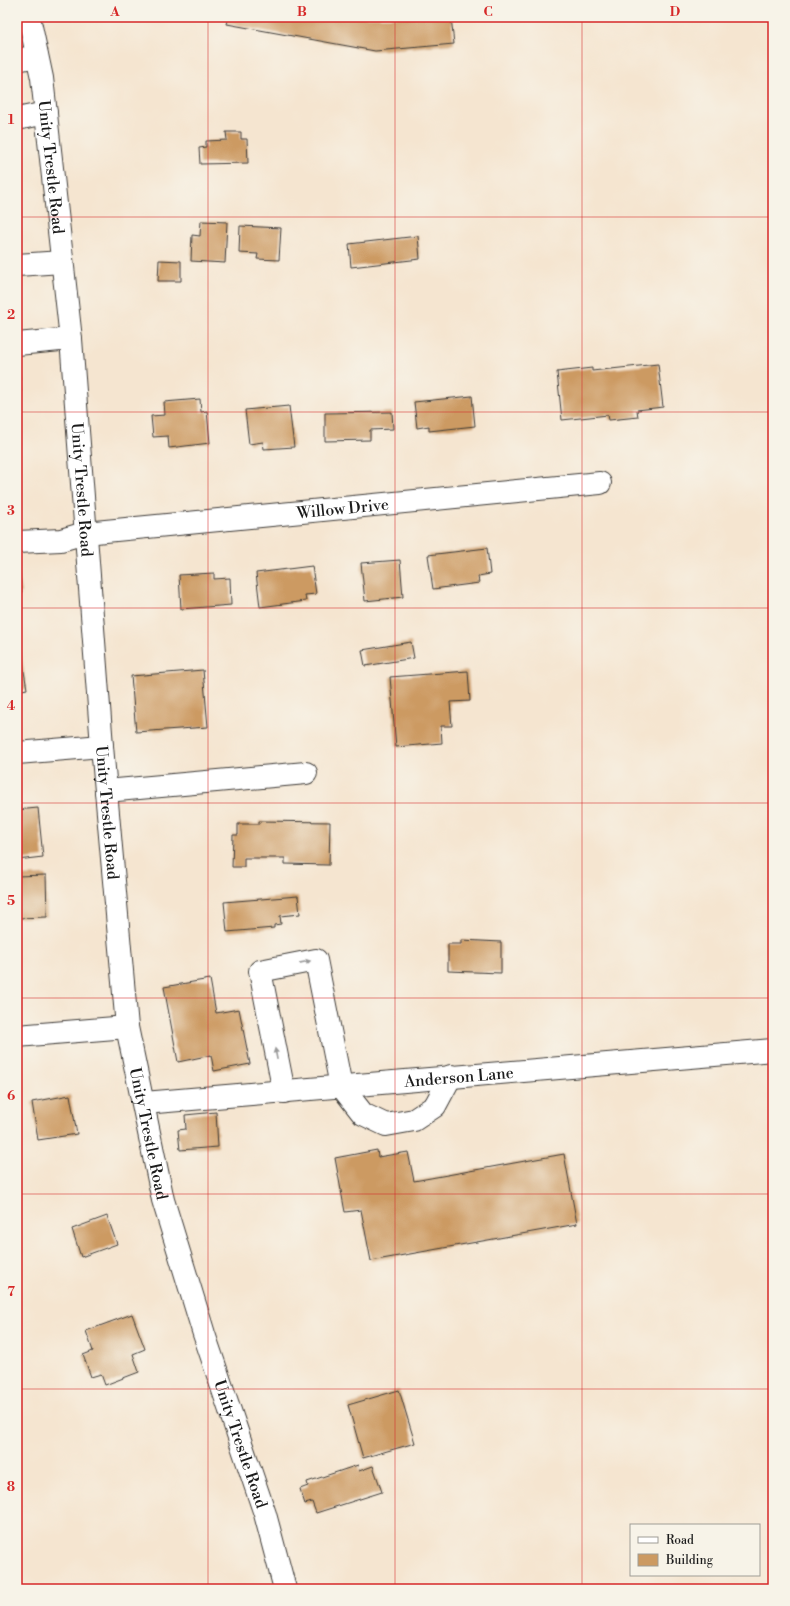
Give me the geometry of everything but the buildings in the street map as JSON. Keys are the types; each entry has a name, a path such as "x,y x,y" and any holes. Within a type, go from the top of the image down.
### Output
{"street":[{"name":"Unity Trestle Road","path":"29,17 27,58 42,78 71,339 102,746 127,1027 163,1200 204,1334 265,1514 285,1589"},
{"path":"17,119 46,113"},
{"path":"17,265 62,262"},
{"path":"17,344 71,339"},
{"name":"Willow Drive","path":"17,542 61,540 85,533 600,483"},
{"path":"17,753 102,746"},
{"path":"106,791 306,773"},
{"path":"284,1092 260,971 316,960 341,1086 363,1114 386,1125 414,1120 435,1106 451,1076"},
{"path":"17,1036 127,1027"},
{"name":"Anderson Lane","path":"144,1103 773,1050"}]}
